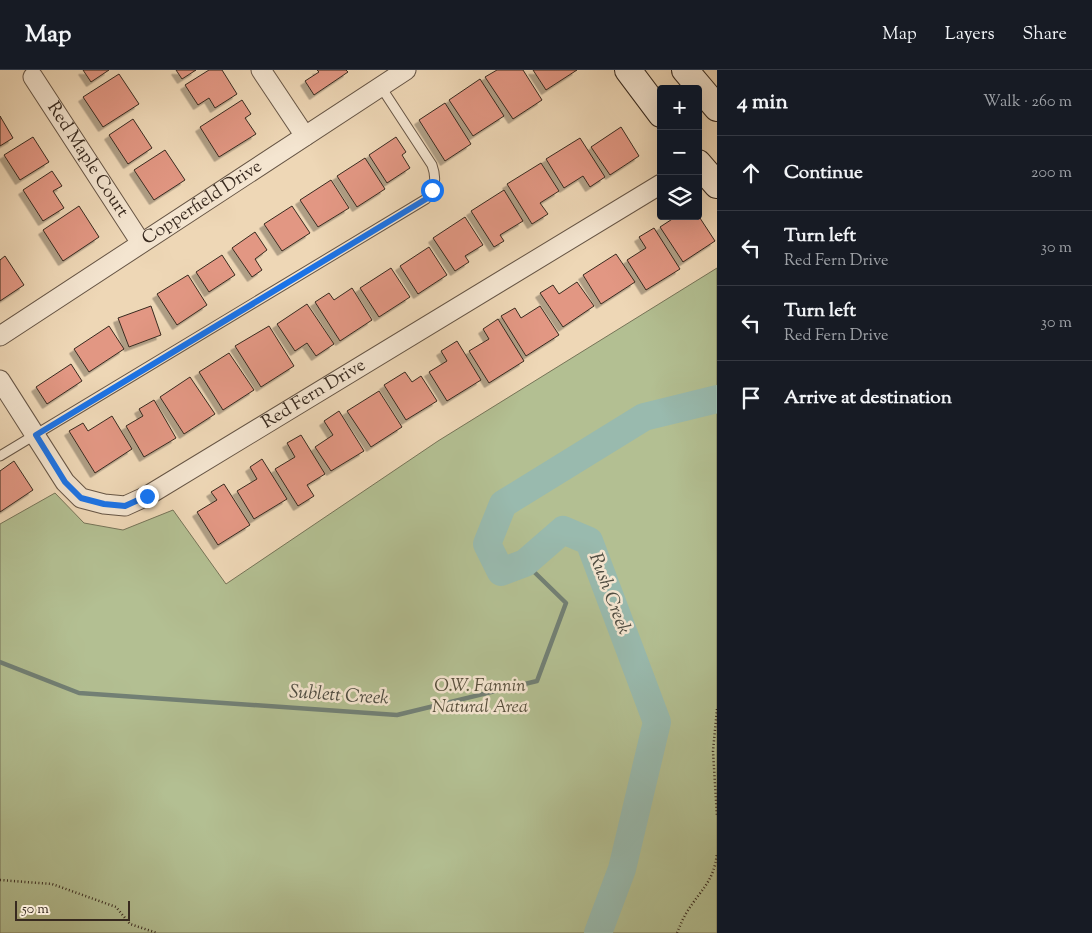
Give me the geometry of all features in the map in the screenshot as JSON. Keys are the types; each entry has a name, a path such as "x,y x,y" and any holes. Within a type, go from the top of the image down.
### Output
{"main road":[{"path":"628,70 657,109"},
{"path":"685,70 717,108"},
{"path":"702,168 717,185"}],"street":[{"path":"261,70 305,136"},
{"name":"Copperfield Drive","path":"0,336 406,70"},
{"name":"Red Maple Court","path":"33,77 142,243"},
{"name":"Red Fern Drive","path":"0,380 65,482 81,498 104,504 125,506 147,496 657,186"}],"lane":[{"path":"0,456 426,199 432,190 436,178 432,164 381,87"}],"path":[{"path":"717,709 713,751 717,817"},
{"path":"677,933 687,911 716,870 717,853"},
{"path":"0,880 52,884 116,907 130,924 157,933"}],"green space":[{"name":"O.W. Fannin Natural Area","path":"717,268 717,933 0,933 0,524 55,493 84,523 123,530 173,510 226,584 438,441"}],"building":[{"path":"83,70 109,70 91,82"},
{"path":"176,70 196,70 182,79"},
{"path":"209,70 222,70 237,94 215,108 209,98 198,105 185,85"},
{"path":"317,70 346,70 348,72 314,95 305,81 319,72"},
{"path":"497,70 523,70 542,100 513,119 485,77"},
{"path":"533,70 577,70 546,90"},
{"path":"119,74 139,104 103,127 83,97"},
{"path":"480,79 504,116 473,136 449,100"},
{"path":"242,100 251,114 245,118 256,134 219,157 200,127"},
{"path":"445,103 471,144 445,161 419,120"},
{"path":"0,116 13,138 0,146"},
{"path":"133,119 152,148 128,164 109,135"},
{"path":"621,127 639,156 610,175 591,147"},
{"path":"33,137 49,162 20,180 4,155"},
{"path":"396,137 406,152 402,155 410,168 387,183 369,155"},
{"path":"580,138 605,177 590,187 583,176 564,188 546,159"},
{"path":"165,150 185,180 154,200 134,170"},
{"path":"365,158 385,189 357,207 337,176"},
{"path":"541,163 559,191 540,203 548,214 532,224 507,184"},
{"path":"52,171 62,186 53,191 64,208 43,221 23,190"},
{"path":"331,180 349,208 318,227 300,200"},
{"path":"504,190 523,221 500,235 504,241 494,247 471,211"},
{"path":"79,206 99,237 63,261 43,230"},
{"path":"292,206 310,233 282,251 264,224"},
{"path":"465,217 483,245 465,256 469,262 455,271 433,238"},
{"path":"671,220 701,220 715,241 683,262 660,227"},
{"path":"654,228 680,269 646,290 627,260 646,248 639,237"},
{"path":"255,232 267,250 255,259 262,270 252,277 232,248"},
{"path":"429,247 447,275 418,294 400,266"},
{"path":"616,254 635,282 601,304 583,275"},
{"path":"222,255 235,275 209,292 196,272"},
{"path":"5,256 24,285 0,301 0,260"},
{"path":"391,268 410,297 379,317 360,288"},
{"path":"188,275 207,305 177,325 157,294"},
{"path":"577,282 594,306 563,327 540,293 553,285 559,294"},
{"path":"352,288 372,320 340,341 315,302 329,293 334,300"},
{"path":"307,304 334,344 316,356 307,343 295,351 277,324"},
{"path":"151,306 161,335 129,347 118,318"},
{"path":"540,306 559,335 526,356 501,316 515,308 521,318"},
{"path":"498,319 524,361 489,383 469,351 489,339 483,329"},
{"path":"109,326 124,349 89,372 74,349"},
{"path":"269,326 294,366 261,387 235,346"},
{"path":"457,341 481,380 447,401 429,372 447,361 441,351"},
{"path":"229,353 254,390 223,410 199,372"},
{"path":"71,364 82,381 47,404 36,387"},
{"path":"405,372 412,382 421,376 437,401 406,420 384,385"},
{"path":"190,377 215,414 184,434 160,397"},
{"path":"379,391 402,427 371,447 347,411"},
{"path":"154,400 176,438 144,457 126,426 143,416 139,409"},
{"path":"339,411 364,451 331,471 315,447 333,435 324,421"},
{"path":"112,416 132,449 95,473 69,431 83,423 88,431"},
{"path":"301,435 325,474 307,485 314,496 298,506 275,469 295,457 287,443"},
{"path":"262,459 287,499 254,519 237,491 257,479 250,467"},
{"path":"14,461 33,490 0,512 0,471"},
{"path":"224,484 250,525 218,545 197,512 217,500 211,492"}],"waterway":[{"name":"Rush Creek","path":"598,933 622,869 657,722 589,541 563,530 525,563 501,572 487,544 503,504 644,417 717,399"},
{"name":"Sublett Creek","path":"0,662 79,693 397,715 537,681 566,603 525,563"}],"route":[{"path":"147,496 125,506 104,504 81,498 65,482 36,435 426,199 432,190"}]}
